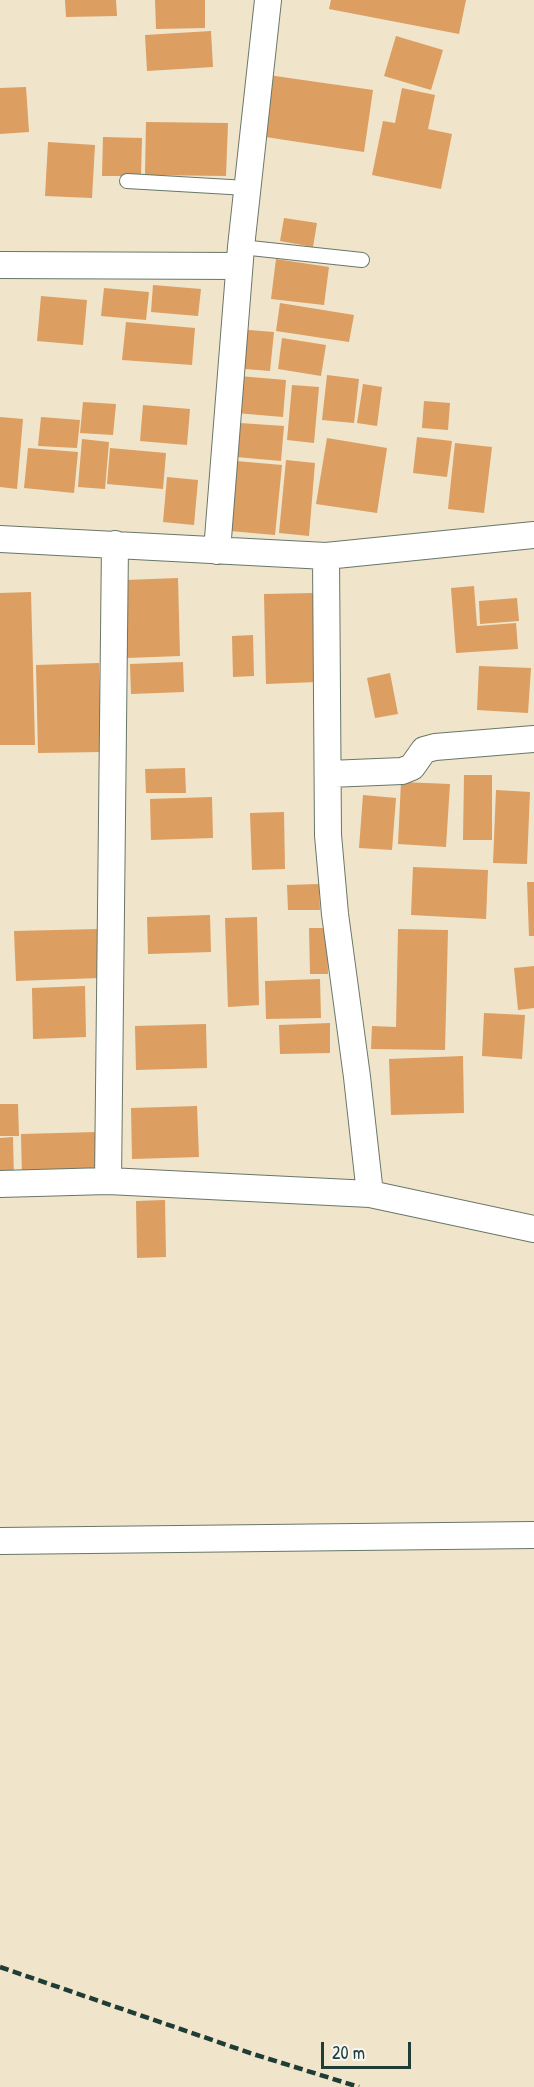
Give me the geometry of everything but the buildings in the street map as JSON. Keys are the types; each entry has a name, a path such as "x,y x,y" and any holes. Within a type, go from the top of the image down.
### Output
{"street":[{"path":"217,551 240,257 268,0"},
{"path":"0,265 240,257"},
{"path":"0,539 326,556 534,535"},
{"path":"108,1181 115,544"},
{"path":"326,556 328,835 335,914 357,1077 369,1194"},
{"path":"329,774 402,771 412,767 424,750 435,747 534,739"},
{"path":"0,1184 108,1181 369,1194 534,1229"},
{"path":"0,1541 534,1535"}],"lane":[{"path":"127,181 247,188"},
{"path":"240,257 362,260"}],"railway":[{"path":"0,1967 253,2054 359,2087"}]}
